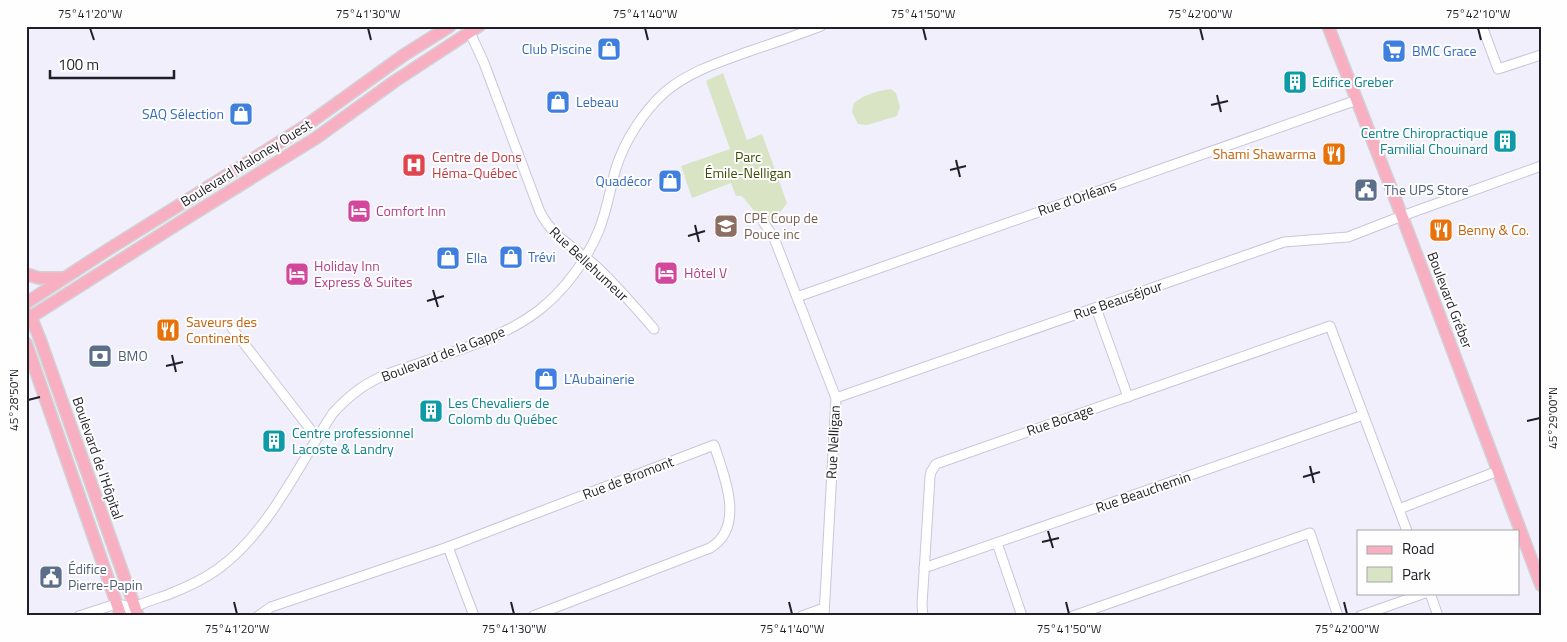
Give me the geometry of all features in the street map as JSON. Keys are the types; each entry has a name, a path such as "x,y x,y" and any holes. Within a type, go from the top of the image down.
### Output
{"main road":[{"name":"Boulevard Maloney Ouest","path":"26,303 320,116 404,55 450,26"},
{"name":"Boulevard Gréber","path":"1328,26 1541,585"},
{"name":"Boulevard Maloney Ouest","path":"28,317 316,138 472,28"},
{"path":"227,174 236,188"},
{"path":"26,274 39,278 63,278"},
{"name":"Boulevard de l'Hôpital","path":"28,317 41,342 136,611"},
{"path":"27,347 116,604 122,616"}],"street":[{"name":"Boulevard de la Gappe","path":"122,616 188,586 213,572 244,546 270,513 333,413 345,400 363,386 394,372 489,339 527,318 549,302 567,282 591,247 602,221 623,149 639,122 664,93 690,75 708,66 821,26"},
{"path":"1482,26 1498,69 1541,54"},
{"name":"Rue Bellehumeur","path":"472,28 540,212 546,223 554,233 597,268 654,329"},
{"name":"Rue d'Orléans","path":"796,297 1357,100"},
{"name":"Rue Beauséjour","path":"836,398 1284,242 1348,237 1541,166"},
{"name":"Rue Nelligan","path":"764,223 774,238 836,398 824,612"},
{"path":"1096,308 1128,397"},
{"name":"Rue Bocage","path":"923,616 922,605 930,477 936,464 1330,326 1363,414"},
{"path":"232,328 317,438"},
{"path":"1363,414 1407,530"},
{"name":"Rue Beauchemin","path":"924,568 1363,414"},
{"name":"Rue de Bromont","path":"258,616 271,607 448,547 714,445 729,497 728,524 720,540 710,548 533,616"},
{"path":"1399,509 1498,472"},
{"path":"1073,616 1310,533 1338,616"},
{"path":"997,543 1022,616"},
{"path":"448,547 474,616"},
{"path":"1360,616 1421,594"},
{"path":"1430,594 1438,616"},
{"name":"Boulevard de la Gappe","path":"79,616 116,604 136,611"},
{"path":"802,616 824,612"}],"green space":[{"name":"Parc Émile-Nelligan","path":"723,73 747,140 762,134 787,203 776,218 764,223 742,196 736,196 731,183 692,198 681,166 730,149 706,81"},
{"path":"891,89 896,93 900,107 897,116 867,125 858,124 852,112 854,103 871,93"}],"place":[{"name":"Club Piscine","path":"609,49"},
{"name":"BMC Grace","path":"1394,51"},
{"name":"Edifice Greber","path":"1295,82"},
{"name":"Lebeau","path":"558,102"},
{"name":"SAQ Sélection","path":"241,114"},
{"name":"Centre Chiropractique Familial Chouinard","path":"1505,141"},
{"name":"Shami Shawarma","path":"1334,154"},
{"name":"Centre de Dons Héma-Québec","path":"414,165"},
{"name":"Quadécor","path":"670,181"},
{"name":"The UPS Store","path":"1366,190"},
{"name":"Comfort Inn","path":"359,211"},
{"name":"CPE Coup de Pouce inc","path":"726,226"},
{"name":"Benny & Co.","path":"1441,230"},
{"name":"Trévi","path":"511,257"},
{"name":"Ella","path":"448,258"},
{"name":"Hôtel V","path":"666,273"},
{"name":"Holiday Inn Express & Suites","path":"297,274"},
{"name":"Saveurs des Continents","path":"168,330"},
{"name":"BMO","path":"100,356"},
{"name":"L'Aubainerie","path":"546,379"},
{"name":"Les Chevaliers de Colomb du Québec","path":"431,411"},
{"name":"Centre professionnel Lacoste & Landry","path":"274,441"},
{"name":"Édifice Pierre-Papin","path":"51,577"}]}
